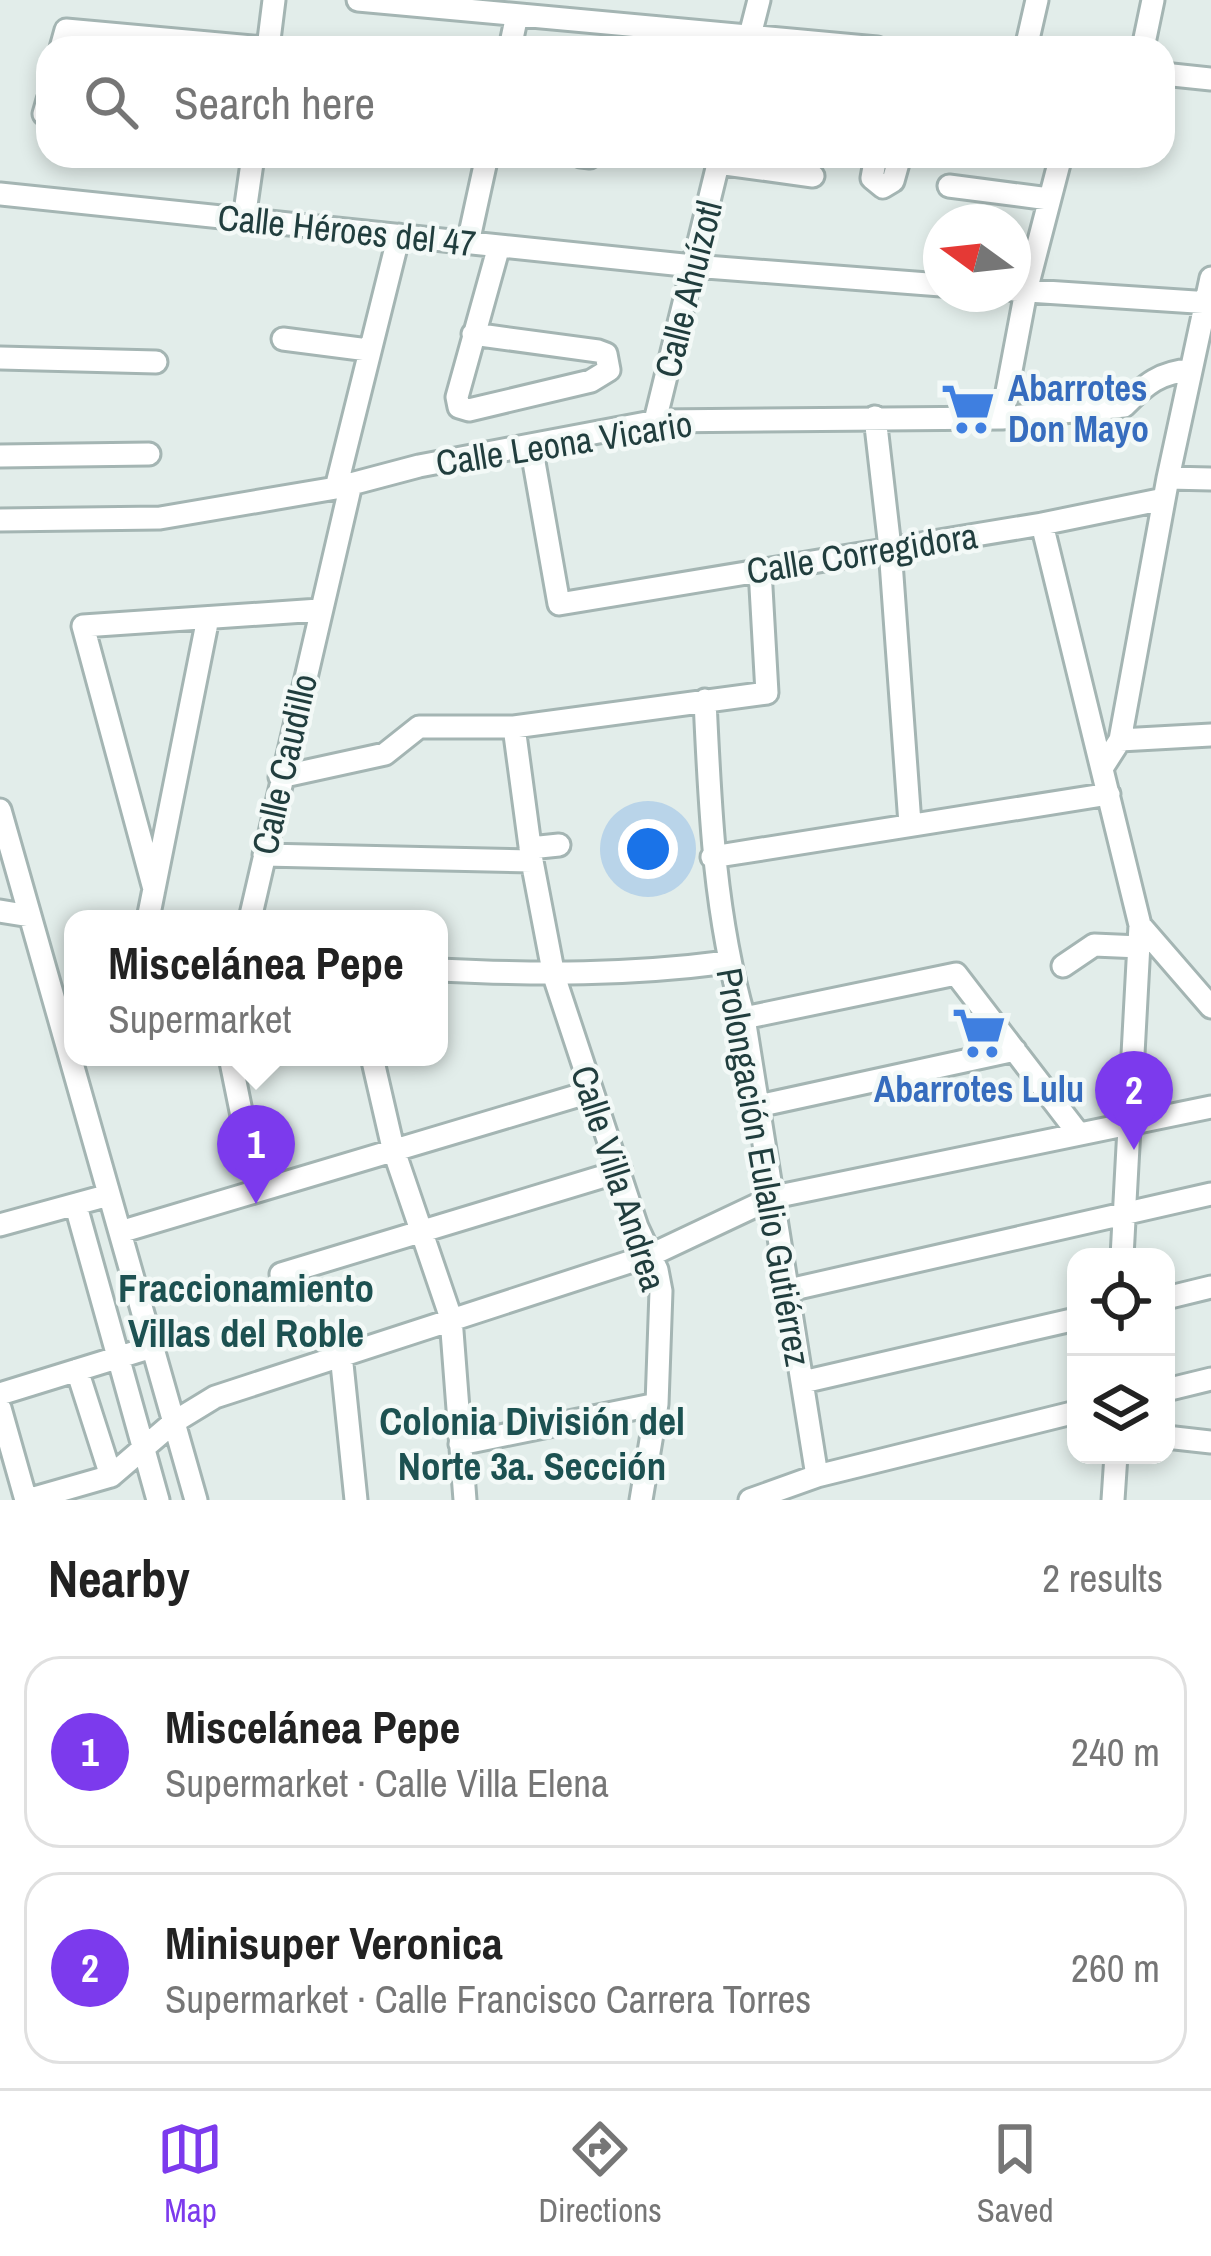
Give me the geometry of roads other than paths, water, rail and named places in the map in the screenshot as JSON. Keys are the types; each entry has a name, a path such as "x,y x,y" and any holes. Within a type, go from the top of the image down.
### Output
{"street":[{"path":"268,36 274,0"},
{"path":"358,0 517,15 580,10 716,36"},
{"path":"750,36 759,0"},
{"path":"1029,36 1037,0"},
{"path":"1146,36 1153,0"},
{"path":"513,36 517,15"},
{"path":"65,36 66,31 125,36"},
{"path":"1175,75 1211,79"},
{"path":"244,219 251,168"},
{"path":"468,243 484,168"},
{"name":"Calle Ahuízotl","path":"655,421 717,168"},
{"path":"766,168 813,176"},
{"path":"873,168 872,178 883,187 893,182 897,168"},
{"path":"1031,254 1057,168"},
{"path":"949,185 1049,199"},
{"name":"Calle Héroes del 47","path":"0,194 693,266 923,284"},
{"name":"Calle Caudillo","path":"252,910 320,610 368,350 399,236"},
{"path":"473,334 598,351 606,354 608,370 591,381 469,410 460,407 457,397 473,334 500,246"},
{"path":"1104,765 1120,740 1211,278"},
{"path":"1031,292 1208,303"},
{"path":"1002,418 1016,312"},
{"path":"283,339 368,350"},
{"path":"0,358 157,362"},
{"name":"Calle Leona Vicario","path":"0,520 160,518 344,486 655,421 1002,418 1124,406 1166,372 1191,370"},
{"path":"875,417 890,548 910,824"},
{"name":"Calle Corregidora","path":"531,445 559,604 1042,524 1211,478"},
{"path":"0,456 149,454"},
{"path":"1042,524 1104,765 1140,936 1123,1248"},
{"path":"280,778 385,754 419,727 514,727 767,694 760,570"},
{"path":"154,889 83,626 320,610"},
{"path":"150,910 208,618"},
{"name":"Prolongación Eulalio Gutiérrez","path":"705,700 712,857 728,962 744,1018 817,1476"},
{"name":"Calle Villa Andrea","path":"514,727 554,976 661,1291 657,1404 641,1500"},
{"path":"1120,740 1211,735"},
{"path":"712,857 1109,794"},
{"path":"0,810 30,916 64,1008"},
{"path":"264,855 531,855 559,845"},
{"path":"0,911 30,916"},
{"path":"1063,966 1094,945 1140,936"},
{"path":"1140,936 1211,1007"},
{"path":"448,970 639,974 728,962"},
{"path":"744,1018 956,974 1078,1133"},
{"path":"758,1106 1015,1050"},
{"path":"78,1066 196,1500"},
{"path":"232,1066 242,1116"},
{"path":"374,1066 393,1148 451,1318 465,1500"},
{"path":"120,1232 590,1092"},
{"path":"0,1408 27,1500 111,1476 174,1422 215,1396 651,1255 774,1197 1211,1107"},
{"path":"281,1274 621,1171"},
{"path":"789,1290 1211,1194"},
{"path":"0,1225 110,1195"},
{"path":"76,1206 158,1500"},
{"path":"1175,1296 1211,1287"},
{"path":"802,1382 1067,1321"},
{"path":"0,1394 152,1347"},
{"path":"340,1354 356,1500"},
{"path":"77,1370 111,1476"},
{"path":"1175,1388 1211,1379"},
{"path":"460,1444 657,1404"},
{"path":"756,1498 817,1476 1067,1414"},
{"path":"1175,1438 1211,1442"},
{"path":"1113,1500 1115,1464"}],"place":[{"name":"Abarrotes Don Mayo","path":"968,409"},
{"name":"Abarrotes Lulu","path":"979,1033"},
{"name":"Minisuper Veronica","path":"1134,1150"},
{"name":"Miscelánea Pepe","path":"256,1204"}],"district":[{"name":"Fraccionamiento Villas del Roble","path":"246,1310"},
{"name":"Colonia División del Norte 3a. Sección","path":"532,1444"}]}
